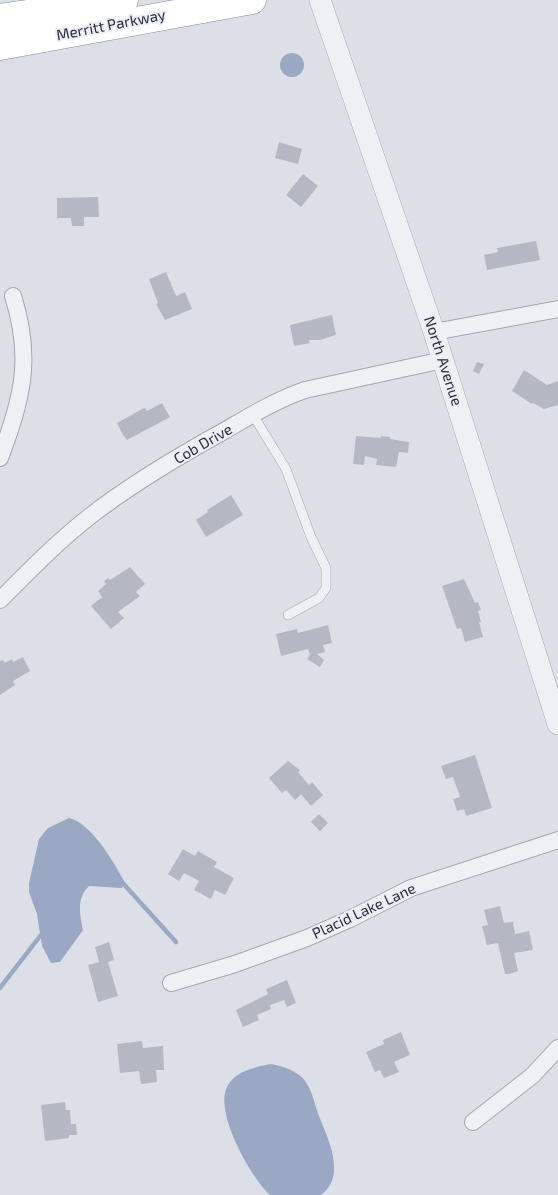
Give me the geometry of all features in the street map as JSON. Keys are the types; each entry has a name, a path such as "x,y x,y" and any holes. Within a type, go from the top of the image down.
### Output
{"highway":[{"name":"Merritt Parkway","path":"0,18 124,0"},
{"name":"Merritt Parkway","path":"0,46 252,0"}],"street":[{"name":"North Avenue","path":"324,10 434,332 558,724"},
{"path":"0,458 16,416 25,366 17,308 13,296"},
{"path":"434,332 558,309"},
{"name":"Cob Drive","path":"0,600 45,555 90,517 160,468 288,396 305,390 443,360"},
{"name":"Placid Lake Lane","path":"171,983 235,964 306,938 418,885 558,840"},
{"path":"473,1122 532,1076 558,1048"}],"lane":[{"path":"253,415 286,468 311,537 326,568 326,588 318,598 288,615"}],"water":[{"path":"292,53 297,54 303,60 303,70 297,76 292,77 287,76 281,70 280,65 281,60 287,54"},
{"path":"69,818 85,827 101,844 124,881 122,888 89,886 82,896 80,907 83,930 60,962 51,963 42,946 37,914 29,892 29,883 39,839 48,828"},
{"path":"271,1064 286,1068 301,1076 311,1091 333,1157 333,1178 329,1187 321,1195 270,1195 253,1174 236,1144 226,1112 224,1098 227,1087 240,1073"}],"building":[{"path":"279,142 302,149 298,164 275,158"},
{"path":"303,174 318,186 301,207 286,195"},
{"path":"98,197 99,217 84,217 84,226 72,226 71,218 57,218 57,198"},
{"path":"536,241 540,260 487,270 484,255 498,252 497,248"},
{"path":"166,272 176,296 185,292 192,309 165,320 156,304 158,303 149,279"},
{"path":"332,315 336,335 320,340 309,340 310,343 294,346 290,325"},
{"path":"477,362 484,364 479,374 473,371"},
{"path":"524,370 547,385 558,381 558,405 544,409 532,404 512,391"},
{"path":"162,403 170,417 127,440 117,423 142,409 145,408 147,411"},
{"path":"356,436 390,437 390,439 409,442 408,453 399,452 396,467 376,465 377,459 365,456 364,465 353,464"},
{"path":"231,495 243,515 206,537 196,520 208,512 207,510"},
{"path":"130,567 145,584 136,592 140,596 118,612 124,618 111,629 91,606 102,597 98,591 106,584 104,581 108,578 110,580"},
{"path":"464,579 475,603 478,602 481,610 478,611 483,637 465,642 461,628 457,629 442,586"},
{"path":"328,625 332,643 323,645 325,652 317,654 324,660 320,667 307,659 310,655 308,649 281,656 276,634 297,629 298,633"},
{"path":"23,657 30,671 13,681 15,685 0,695 0,661 3,660 5,663 12,659 13,662"},
{"path":"475,755 492,808 466,816 464,809 457,811 453,799 460,797 453,777 446,779 441,766"},
{"path":"288,761 300,770 298,772 309,785 312,782 323,795 311,806 301,794 295,800 286,790 282,793 269,778"},
{"path":"319,814 328,823 320,831 311,822"},
{"path":"183,849 195,856 198,851 217,862 214,867 234,878 225,895 215,890 211,899 194,890 199,881 184,873 179,881 168,874"},
{"path":"500,906 504,923 513,922 515,934 529,931 533,950 514,953 518,971 509,974 505,974 498,943 487,945 482,926 488,925 484,910"},
{"path":"109,942 114,960 108,962 118,996 98,1002 88,965 99,962 95,947"},
{"path":"287,980 296,1003 287,1007 284,1000 270,1005 271,1009 257,1015 259,1020 243,1027 236,1010 268,994 266,989"},
{"path":"401,1032 410,1055 394,1062 399,1072 384,1078 380,1070 375,1072 366,1052 384,1044 383,1040"},
{"path":"142,1041 143,1048 163,1046 164,1070 156,1070 157,1082 141,1084 139,1071 120,1073 117,1044"},
{"path":"65,1102 66,1110 70,1110 71,1124 76,1124 77,1135 45,1141 41,1105"}],"waterway":[{"path":"120,880 176,942"},
{"path":"0,988 44,931"}]}
